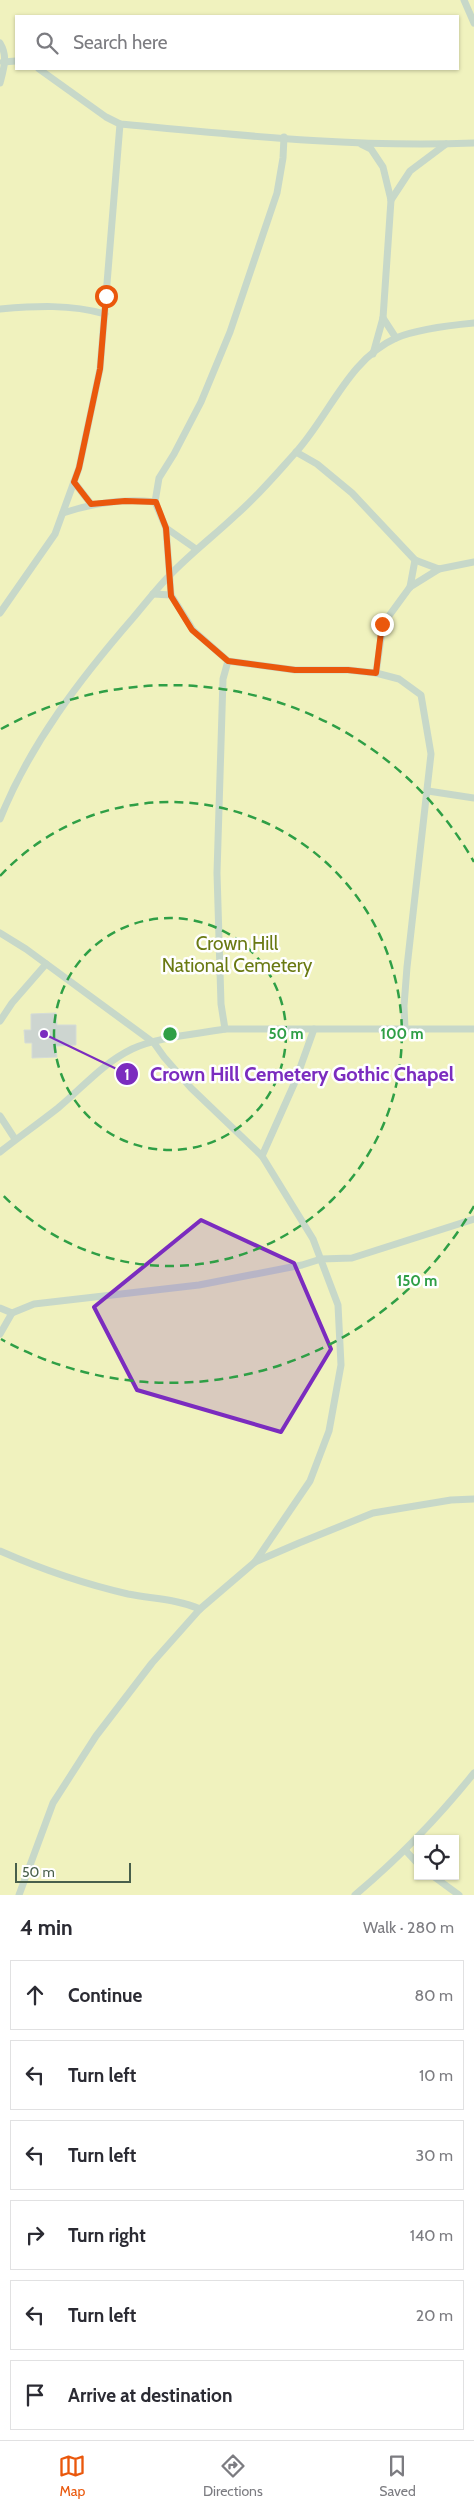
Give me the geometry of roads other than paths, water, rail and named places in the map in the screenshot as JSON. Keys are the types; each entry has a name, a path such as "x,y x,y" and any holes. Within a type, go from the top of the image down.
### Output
{"lane":[{"path":"464,0 474,23"},
{"path":"0,43 5,50 0,83"},
{"path":"2,62 15,61"},
{"path":"40,70 106,117 120,124 357,142 474,143"},
{"path":"1,610 55,534 79,468 100,369 120,124"},
{"path":"284,137 283,158 277,193 233,322 201,402 174,454 159,478 156,502 166,528 168,576 171,596 192,630 228,661 295,670 348,670 376,673 399,679 421,695 430,754 428,791 407,967 404,1006 405,1029"},
{"path":"357,142 371,149 382,167 391,200 382,318 373,354"},
{"path":"391,200 410,171 447,144"},
{"path":"0,309 47,305 91,310 104,314"},
{"path":"382,318 396,338"},
{"path":"0,819 15,782 61,708 112,641 168,576 196,548 238,513 296,452 310,436 341,387 373,354 396,338 474,323"},
{"path":"296,452 317,464 352,493 415,560 439,569"},
{"path":"74,482 91,504"},
{"path":"62,513 91,504 125,501 156,502"},
{"path":"166,528 196,548"},
{"path":"410,587 415,560"},
{"path":"376,673 382,624 410,587 439,569 474,562"},
{"path":"153,594 171,596"},
{"path":"225,1028 221,1004 217,873 223,679 228,661"},
{"path":"428,791 474,798"},
{"path":"0,933 46,964 154,1043 191,1088 262,1156 313,1239 321,1260 338,1305 341,1365 329,1431 310,1481 255,1562 200,1609 141,1678 96,1736 53,1803 19,1895"},
{"path":"0,1021 12,1003 46,964"},
{"path":"0,1152 58,1108 95,1073 133,1048 191,1033 225,1028 474,1029"},
{"path":"262,1156 295,1082 314,1028"},
{"path":"0,1116 15,1139"},
{"path":"0,1334 12,1313 34,1304 199,1284 321,1260 352,1258 474,1219"},
{"path":"0,1308 12,1313"},
{"path":"255,1562 373,1513 451,1500 474,1499"},
{"path":"0,1551 34,1566 86,1582 128,1594 183,1602 200,1609"},
{"path":"355,1895 406,1851 448,1807 474,1773"},
{"path":"406,1851 414,1860"},
{"path":"438,1880 459,1895"}],"place":[{"name":"Crown Hill Cemetery Gothic Chapel","path":"44,1034"}],"park label":[{"name":"Crown Hill National Cemetery","path":"237,954"}]}
